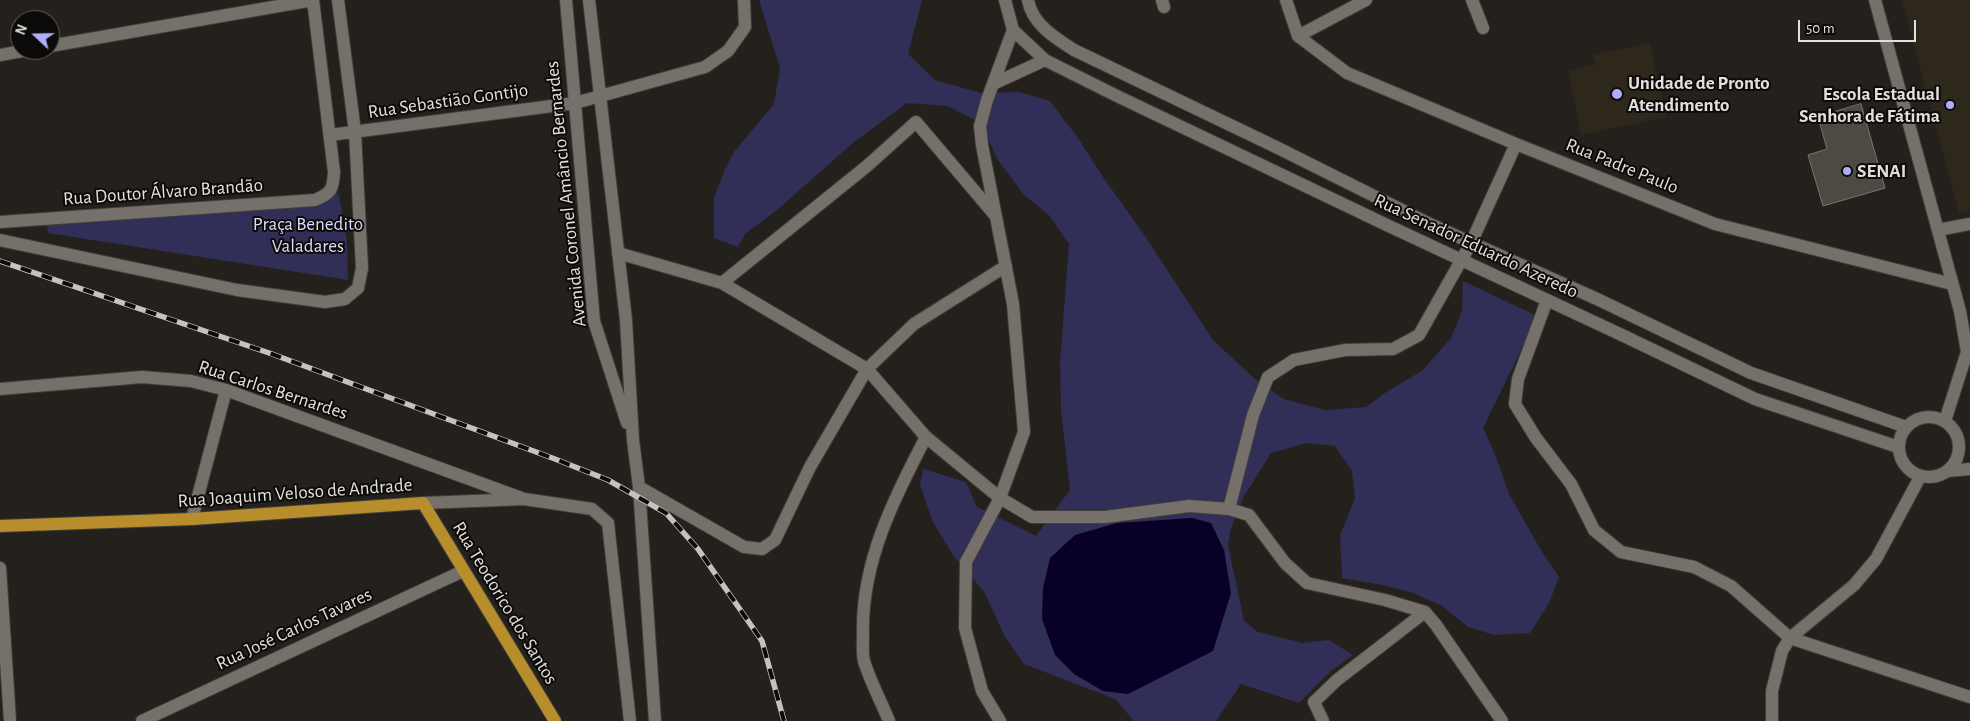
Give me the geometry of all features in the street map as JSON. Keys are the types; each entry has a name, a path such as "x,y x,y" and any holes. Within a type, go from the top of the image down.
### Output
{"main road":[{"name":"Rua Joaquim Veloso de Andrade","path":"0,526 192,519 423,503"},
{"name":"Rua Teodorico dos Santos","path":"423,503 554,721"}],"street":[{"path":"60,44 313,0 330,135"},
{"path":"0,240 237,290 325,302 344,300 358,288 362,268 355,132 338,0"},
{"name":"Avenida Coronel Amâncio Bernardes","path":"566,0 594,321 632,440"},
{"name":"Avenida Coronel Amâncio Bernardes","path":"589,0 626,320 632,440 639,487 655,721"},
{"name":"Rua Sebastião Gontijo","path":"330,135 575,103 705,67 728,51 744,27 744,0"},
{"path":"1000,721 982,691 965,628 966,562 1000,498 1024,432 1013,304 980,126 1013,30 1005,0"},
{"name":"Rua Senador Eduardo Azeredo","path":"1028,0 1030,9 1048,33 1074,50 1471,243 1597,299 1751,373 1906,427"},
{"path":"1286,0 1298,36 1366,0"},
{"path":"1472,0 1483,28"},
{"path":"1875,0 1960,311 1967,352 1945,421"},
{"name":"Rua Senador Eduardo Azeredo","path":"1013,30 1045,60 1293,181 1674,359 1755,399 1898,447"},
{"name":"Rua Padre Paulo","path":"1298,36 1347,73 1516,144 1715,224 1952,284"},
{"path":"994,84 1045,60"},
{"path":"722,283 867,166 916,122 996,216"},
{"name":"Rua Doutor Álvaro Brandão","path":"0,222 315,200 327,195 333,186 334,172 330,135"},
{"path":"1230,509 1253,415 1268,377 1294,360 1345,350 1393,349 1419,335 1471,243 1516,144"},
{"path":"1938,230 1970,224"},
{"path":"618,252 722,283 867,369 926,436 1000,498 1032,517 1105,517 1189,506 1230,509 1249,515 1285,562 1307,583 1386,600 1425,612 1502,721"},
{"path":"639,487 744,547 762,549 775,540 810,467 867,369 914,324 1006,266"},
{"path":"1547,300 1518,378 1515,404 1536,438 1571,484 1594,530 1621,552 1694,567 1731,586 1790,638 1970,697"},
{"path":"1674,359 1682,340"},
{"name":"Rua Carlos Bernardes","path":"0,389 142,377 191,381 226,390 524,499"},
{"path":"192,519 226,390"},
{"path":"1924,417 1935,417 1945,421 1956,432 1958,439 1958,456 1955,464 1940,476 1920,477 1912,473 1904,466 1900,457 1898,447 1902,433 1914,420 1924,417"},
{"path":"889,721 864,660 863,620 869,572 896,494 926,436"},
{"path":"1958,439 1970,447"},
{"path":"1948,471 1970,469"},
{"path":"1772,721 1772,691 1782,651 1790,638 1854,585 1876,559 1920,477"},
{"name":"Rua Joaquim Veloso de Andrade","path":"423,503 524,499 592,509 608,523 630,721"},
{"path":"0,568 10,721"},
{"name":"Rua José Carlos Tavares","path":"142,721 463,571"},
{"path":"1323,721 1314,702 1337,680 1425,612"}],"shaded area":[{"name":"Escola Estadual Senhora de Fátima","path":"1902,0 1970,0 1970,210 1959,213"},
{"name":"Unidade de Pronto Atendimento","path":"1650,43 1666,117 1581,135 1568,71 1596,64 1592,55"},
{"path":"1192,518 1211,523 1224,550 1231,593 1213,651 1128,694 1103,691 1074,674 1055,655 1042,619 1043,588 1050,558 1075,535 1117,523"}],"green space":[{"path":"759,0 922,0 908,54 935,80 981,93 1019,92 1050,101 1078,138 1143,233 1213,340 1256,380 1284,399 1325,410 1366,407 1423,370 1451,338 1462,311 1463,281 1535,315 1522,348 1483,428 1509,494 1542,552 1559,577 1549,603 1530,633 1494,635 1468,627 1442,606 1413,593 1342,578 1340,535 1355,498 1352,471 1335,446 1307,443 1271,453 1243,498 1231,528 1228,545 1244,621 1258,632 1302,643 1329,640 1353,655 1331,671 1299,703 1241,684 1216,721 1134,721 1115,699 1024,664 1004,635 985,593 954,557 933,522 920,485 923,469 966,482 977,507 1036,536 1070,490 1061,411 1060,363 1069,244 1049,215 1024,195 998,160 980,122 947,106 907,103 854,142 777,210 745,234 738,247 714,238 714,198 724,172 734,152 774,104 780,68"},
{"name":"Praça Benedito Valadares","path":"339,194 347,241 348,280 48,233 46,218"}],"building":[{"name":"SENAI","path":"1861,104 1885,188 1823,206 1808,155 1827,149 1818,117"}],"railway":[{"path":"0,261 272,354 555,459 608,480 666,513 698,549 762,641 784,721"}],"place":[{"name":"Unidade de Pronto Atendimento","path":"1617,94"},
{"name":"Escola Estadual Senhora de Fátima","path":"1950,105"},
{"name":"SENAI","path":"1847,171"}]}
